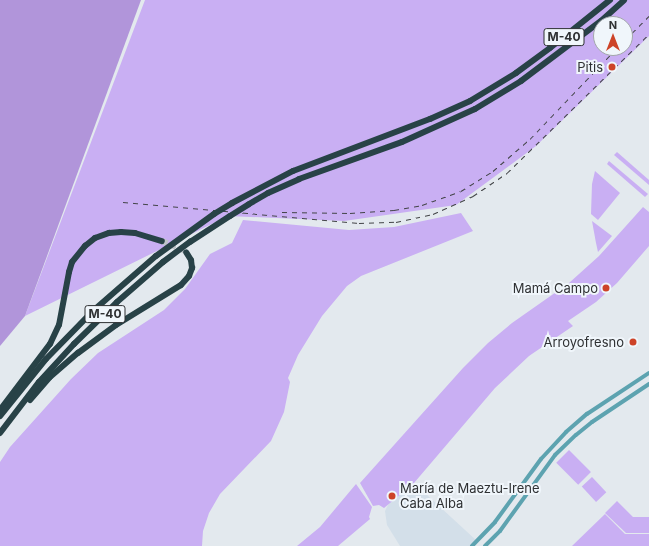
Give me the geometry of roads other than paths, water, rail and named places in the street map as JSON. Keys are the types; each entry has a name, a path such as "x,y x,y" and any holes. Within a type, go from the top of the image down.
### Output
{"highway":[{"name":"M-40","path":"0,416 46,359 94,310 156,256 214,214 293,171 430,119 486,92 572,31 610,0"},
{"name":"M-40","path":"0,433 39,382 74,344 117,302 163,262 249,204 299,179 402,142 459,117 522,81 595,25 624,0"},
{"path":"0,410 50,344 58,325 72,262 85,246 95,238 108,233 121,232 135,233 162,241"},
{"path":"0,433 10,425 50,377 78,353 116,325 181,285 189,276 192,268 192,260 186,252"}],"street":[{"path":"472,546 495,522 541,459 566,432 587,414 649,373"},
{"path":"485,546 500,530 555,455 592,422 649,384"}],"tunnel":[{"path":"162,241 185,251"}],"railway":[{"path":"633,32 649,16"},
{"path":"123,202 359,223 396,222 433,214 473,196 507,173 649,34"},
{"path":"282,212 350,213 394,210 422,205 461,191 493,171 530,139 609,56"}],"place":[{"name":"Pitis","path":"612,67"},
{"name":"Mamá Campo","path":"606,288"},
{"name":"Arroyofresno","path":"633,342"},
{"name":"María de Maeztu-Irene Caba Alba","path":"392,496"}]}
